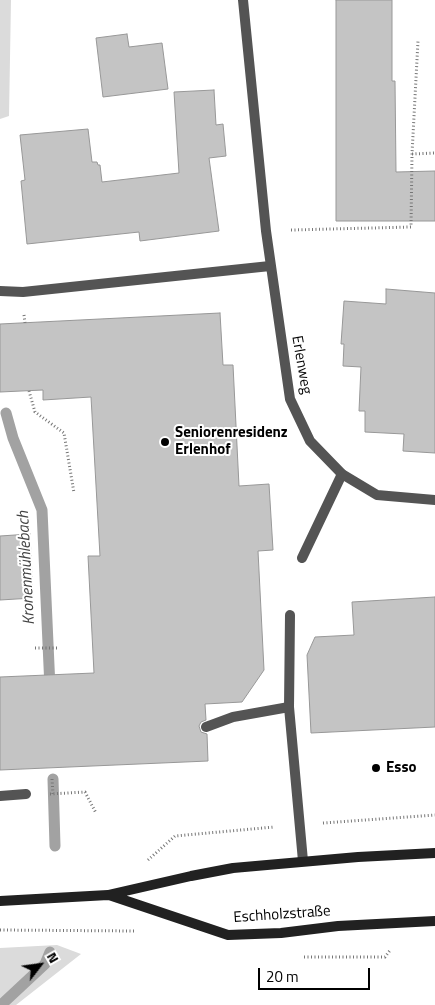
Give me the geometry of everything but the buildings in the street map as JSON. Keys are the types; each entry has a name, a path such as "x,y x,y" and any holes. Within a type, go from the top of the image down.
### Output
{"main road":[{"name":"Eschholzstraße","path":"0,901 108,895 233,868 435,852"},
{"name":"Eschholzstraße","path":"108,895 228,935 281,933 338,926 435,921"}],"street":[{"name":"Erlenweg","path":"243,0 270,266 290,399 310,441 342,474 377,494 435,500"},
{"path":"0,290 23,292 270,266"},
{"path":"302,558 342,474"},
{"path":"290,615 289,706 303,861"},
{"path":"206,727 233,717 289,706"},
{"path":"0,796 26,794"}],"path":[{"path":"266,231 411,227 412,154 418,41"},
{"path":"412,154 435,152"},
{"path":"30,391 34,412 64,433 74,493"},
{"path":"35,648 57,648"},
{"path":"52,778 53,794 85,792 96,813"},
{"path":"0,930 139,931"}],"shaded area":[{"path":"0,0 11,0 9,116 0,119"},
{"path":"57,945 81,954 16,1005 0,1005 0,948"}],"waterway":[{"name":"Kronenmühlebach","path":"6,413 13,438 42,510 50,688"},
{"name":"Kronenmühlebach","path":"53,779 55,846"},
{"name":"Kronenmühlebach","path":"1,1005 45,964 50,952"}],"place":[{"name":"Seniorenresidenz Erlenhof","path":"165,442"},
{"name":"Esso","path":"376,768"}]}
